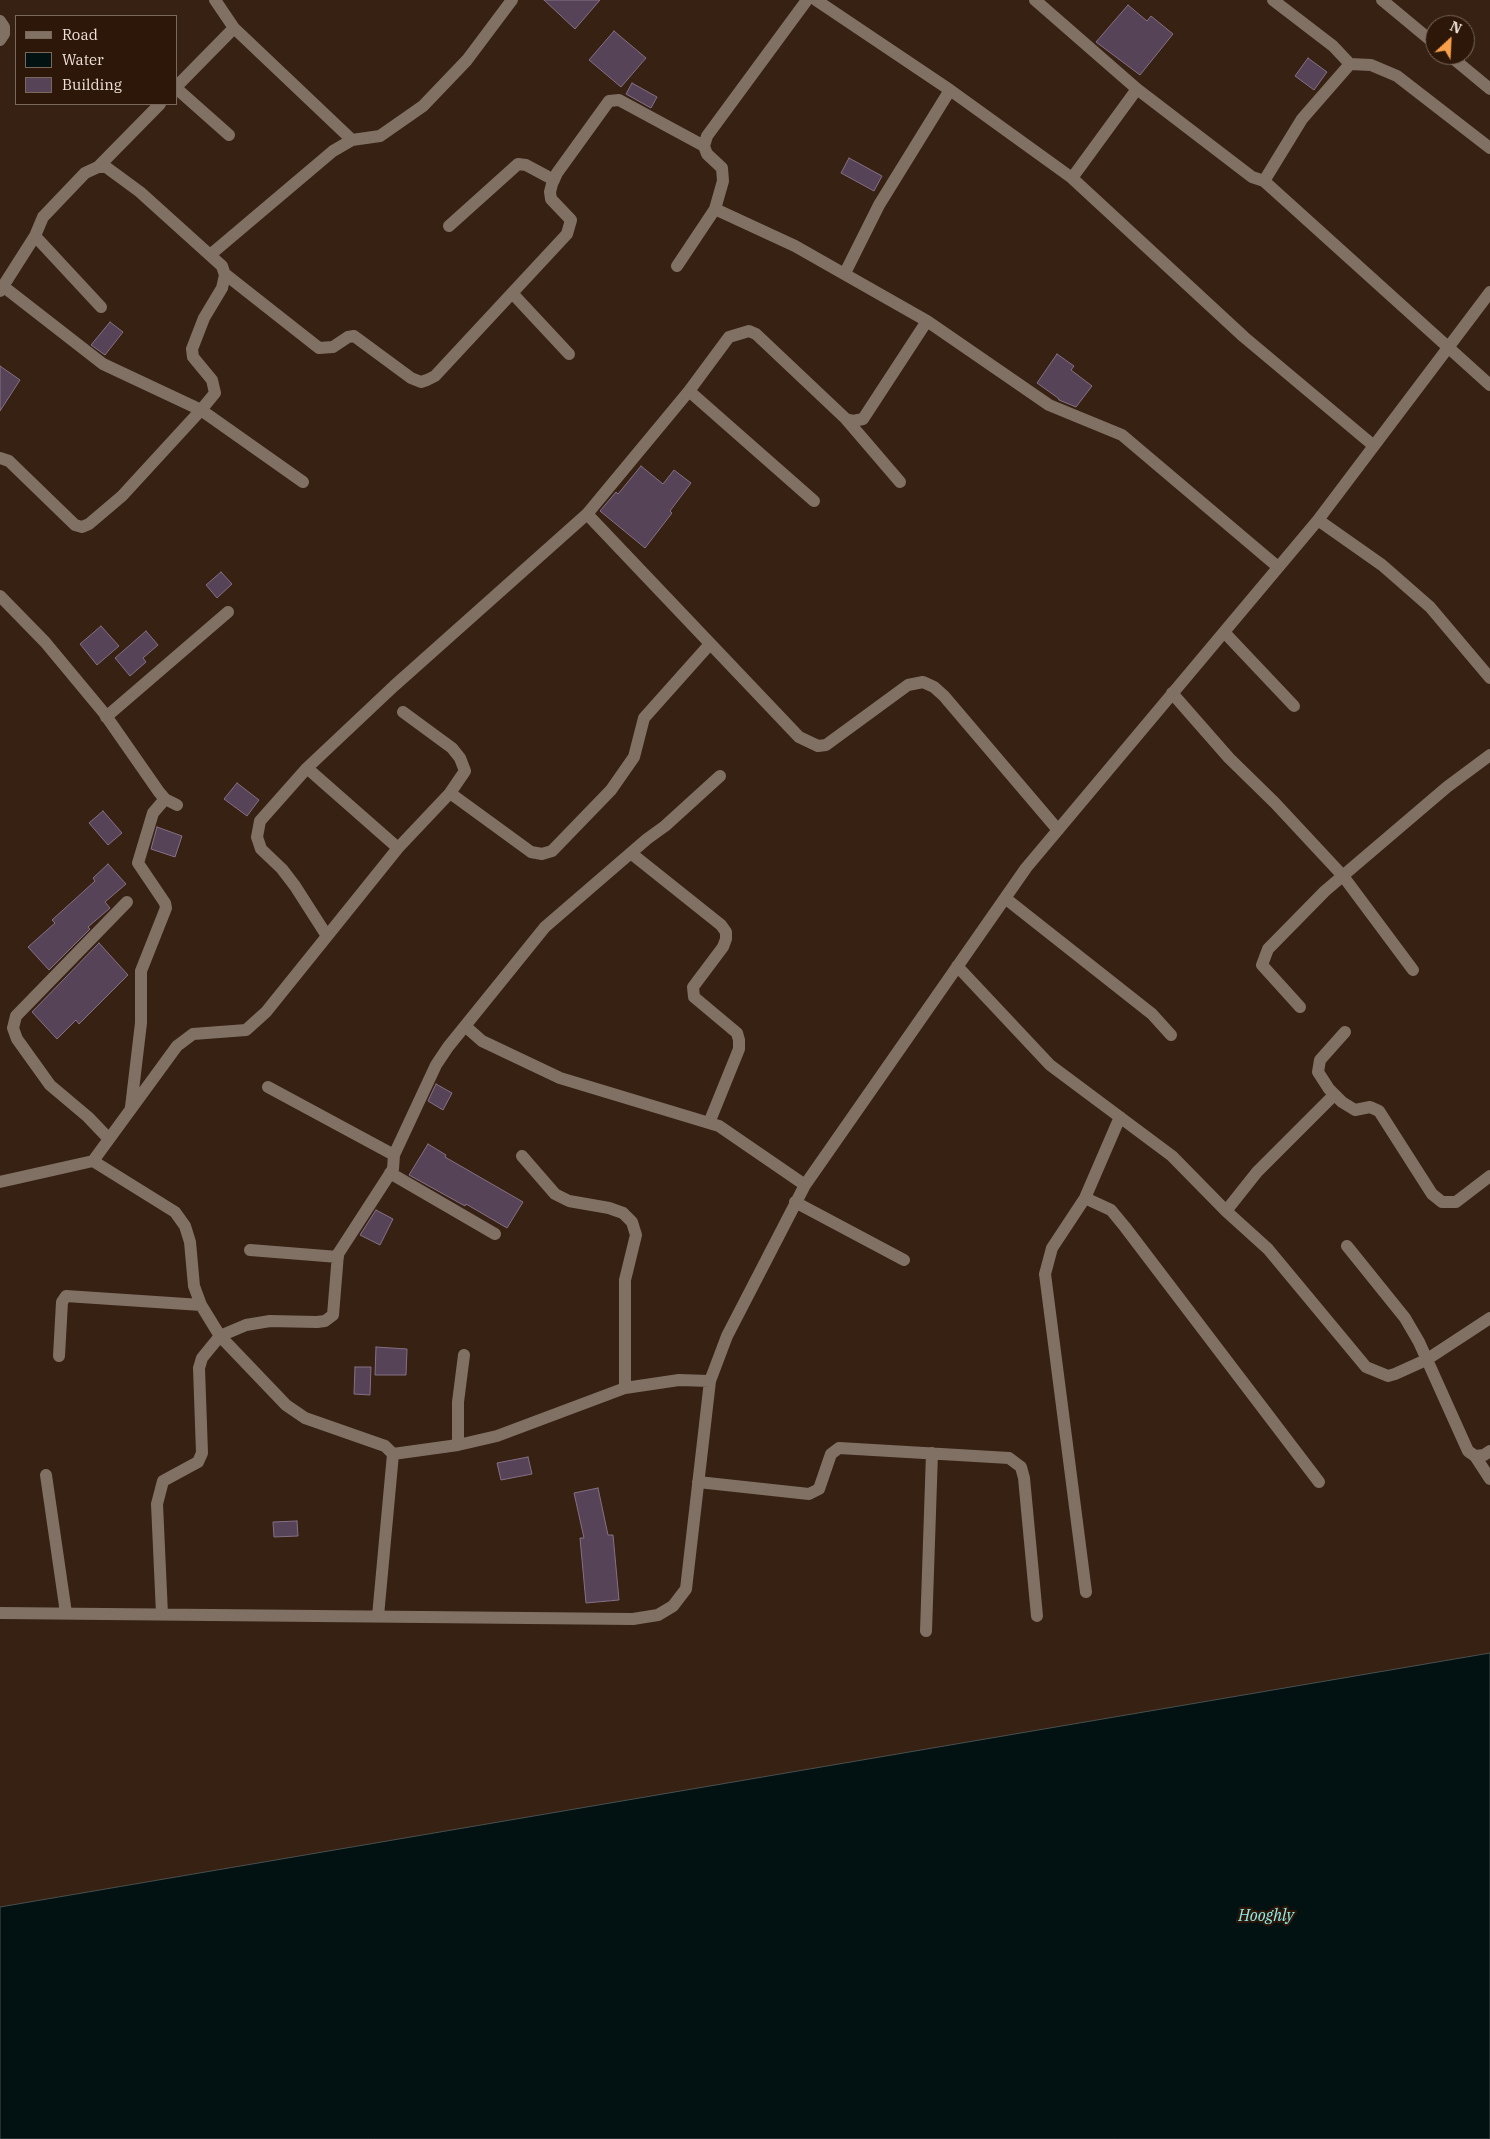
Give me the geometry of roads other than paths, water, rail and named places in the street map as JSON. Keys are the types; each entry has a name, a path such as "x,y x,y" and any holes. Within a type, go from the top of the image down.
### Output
{"street":[{"path":"215,0 234,28 352,140"},
{"path":"210,255 333,151 352,140 380,136 423,106 467,60 512,0"},
{"path":"677,266 715,209 724,174 722,168 707,154 704,146 707,136 807,0"},
{"path":"816,0 950,90 1072,178 1244,337 1374,446"},
{"path":"1035,0 1137,89 1252,177 1264,181 1490,385"},
{"path":"1273,0 1333,46 1350,64 1371,65 1397,76 1490,148"},
{"path":"1382,0 1425,36"},
{"path":"0,21 4,27 4,34 0,40"},
{"path":"178,86 234,28"},
{"path":"1264,181 1302,119 1350,64"},
{"path":"1461,65 1490,89"},
{"path":"1072,178 1137,89"},
{"path":"178,90 229,135"},
{"path":"845,274 878,205 950,90"},
{"path":"98,167 106,167 140,192 222,266 225,274 320,348 333,347 348,337 354,336 411,378 421,382 435,376 567,234 572,225 568,215 551,198 550,192 554,180 609,101 615,99 704,146"},
{"path":"159,105 98,167 85,173 43,217 35,236 2,289 103,364 202,410 303,482"},
{"path":"449,226 518,164 526,165 554,180"},
{"path":"715,209 796,246 927,320 1049,405 1122,435 1278,567"},
{"path":"35,236 101,307"},
{"path":"0,458 9,461 71,521 82,527 89,524 122,496 202,410 215,393 214,386 193,357 192,349 204,318 222,288 225,274"},
{"path":"0,1613 633,1619 658,1615 673,1606 686,1589 710,1380 727,1336 805,1185 1026,868 1318,520 1490,292"},
{"path":"513,294 569,354"},
{"path":"846,419 853,421 863,419 927,320"},
{"path":"327,936 282,869 260,849 258,837 260,821 307,768 329,750 394,686 587,514 689,391 729,337 749,331 756,334 846,419 900,482"},
{"path":"689,391 814,501"},
{"path":"587,514 799,737 818,746 834,741 908,685 923,682 934,687 1058,830"},
{"path":"1318,520 1382,565 1430,607 1490,678"},
{"path":"0,596 45,642 106,716 171,802 153,813 138,863 165,903 166,908 142,971 140,1023 131,1109"},
{"path":"106,716 228,612"},
{"path":"1224,632 1294,706"},
{"path":"450,793 531,852 542,854 552,851 611,790 634,757 644,718 710,644"},
{"path":"1172,693 1229,758 1275,803 1343,876 1413,970"},
{"path":"0,1182 93,1161 177,1046 193,1034 246,1030 266,1012 398,848 450,793 465,771 460,758 452,748 403,712"},
{"path":"1300,1007 1262,965 1263,957 1281,934 1343,876 1447,787 1490,755"},
{"path":"307,768 398,848"},
{"path":"162,1614 157,1504 163,1481 198,1462 202,1453 199,1368 202,1358 220,1336 246,1326 270,1321 317,1322 330,1318 333,1315 338,1257 393,1169 394,1155 436,1064 545,928 720,776"},
{"path":"632,854 721,925 726,932 723,947 694,987 694,997 737,1033 739,1040 739,1049 709,1124"},
{"path":"1005,898 1152,1014 1172,1035"},
{"path":"109,1139 88,1117 50,1085 17,1039 12,1028 16,1016 127,902"},
{"path":"957,966 1050,1065 1172,1156 1226,1212 1268,1249 1366,1367 1388,1376 1426,1360 1490,1318"},
{"path":"465,1026 482,1041 560,1078 719,1126 805,1185"},
{"path":"1345,1032 1318,1065 1318,1072 1334,1095 1342,1102 1355,1110 1370,1107 1379,1111 1432,1194 1442,1202 1456,1202 1490,1176"},
{"path":"268,1086 394,1155"},
{"path":"1226,1212 1257,1172 1334,1095"},
{"path":"1086,1592 1044,1274 1052,1248 1085,1198 1120,1117"},
{"path":"522,1156 555,1194 569,1200 609,1208 623,1213 632,1222 636,1235 625,1280 626,1388"},
{"path":"93,1161 175,1212 185,1226 190,1242 194,1286 201,1305 220,1336 286,1405 305,1418 385,1446 394,1454 458,1445 497,1436 626,1388 679,1380 710,1380"},
{"path":"390,1173 495,1234"},
{"path":"1085,1198 1111,1210 1319,1482"},
{"path":"795,1202 904,1260"},
{"path":"1347,1246 1405,1318 1468,1451 1475,1456 1490,1479"},
{"path":"250,1250 338,1257"},
{"path":"59,1356 62,1302 66,1296 201,1305"},
{"path":"458,1445 458,1402 464,1355"},
{"path":"698,1482 809,1494 819,1489 831,1454 839,1448 1009,1458 1021,1467 1024,1478 1037,1616"},
{"path":"1475,1456 1484,1455 1490,1451"},
{"path":"926,1631 932,1453"},
{"path":"378,1616 394,1454"},
{"path":"46,1474 66,1613"}],"water":[{"name":"Hooghly","path":"1490,1653 1490,2139 0,2139 0,1907"}]}
